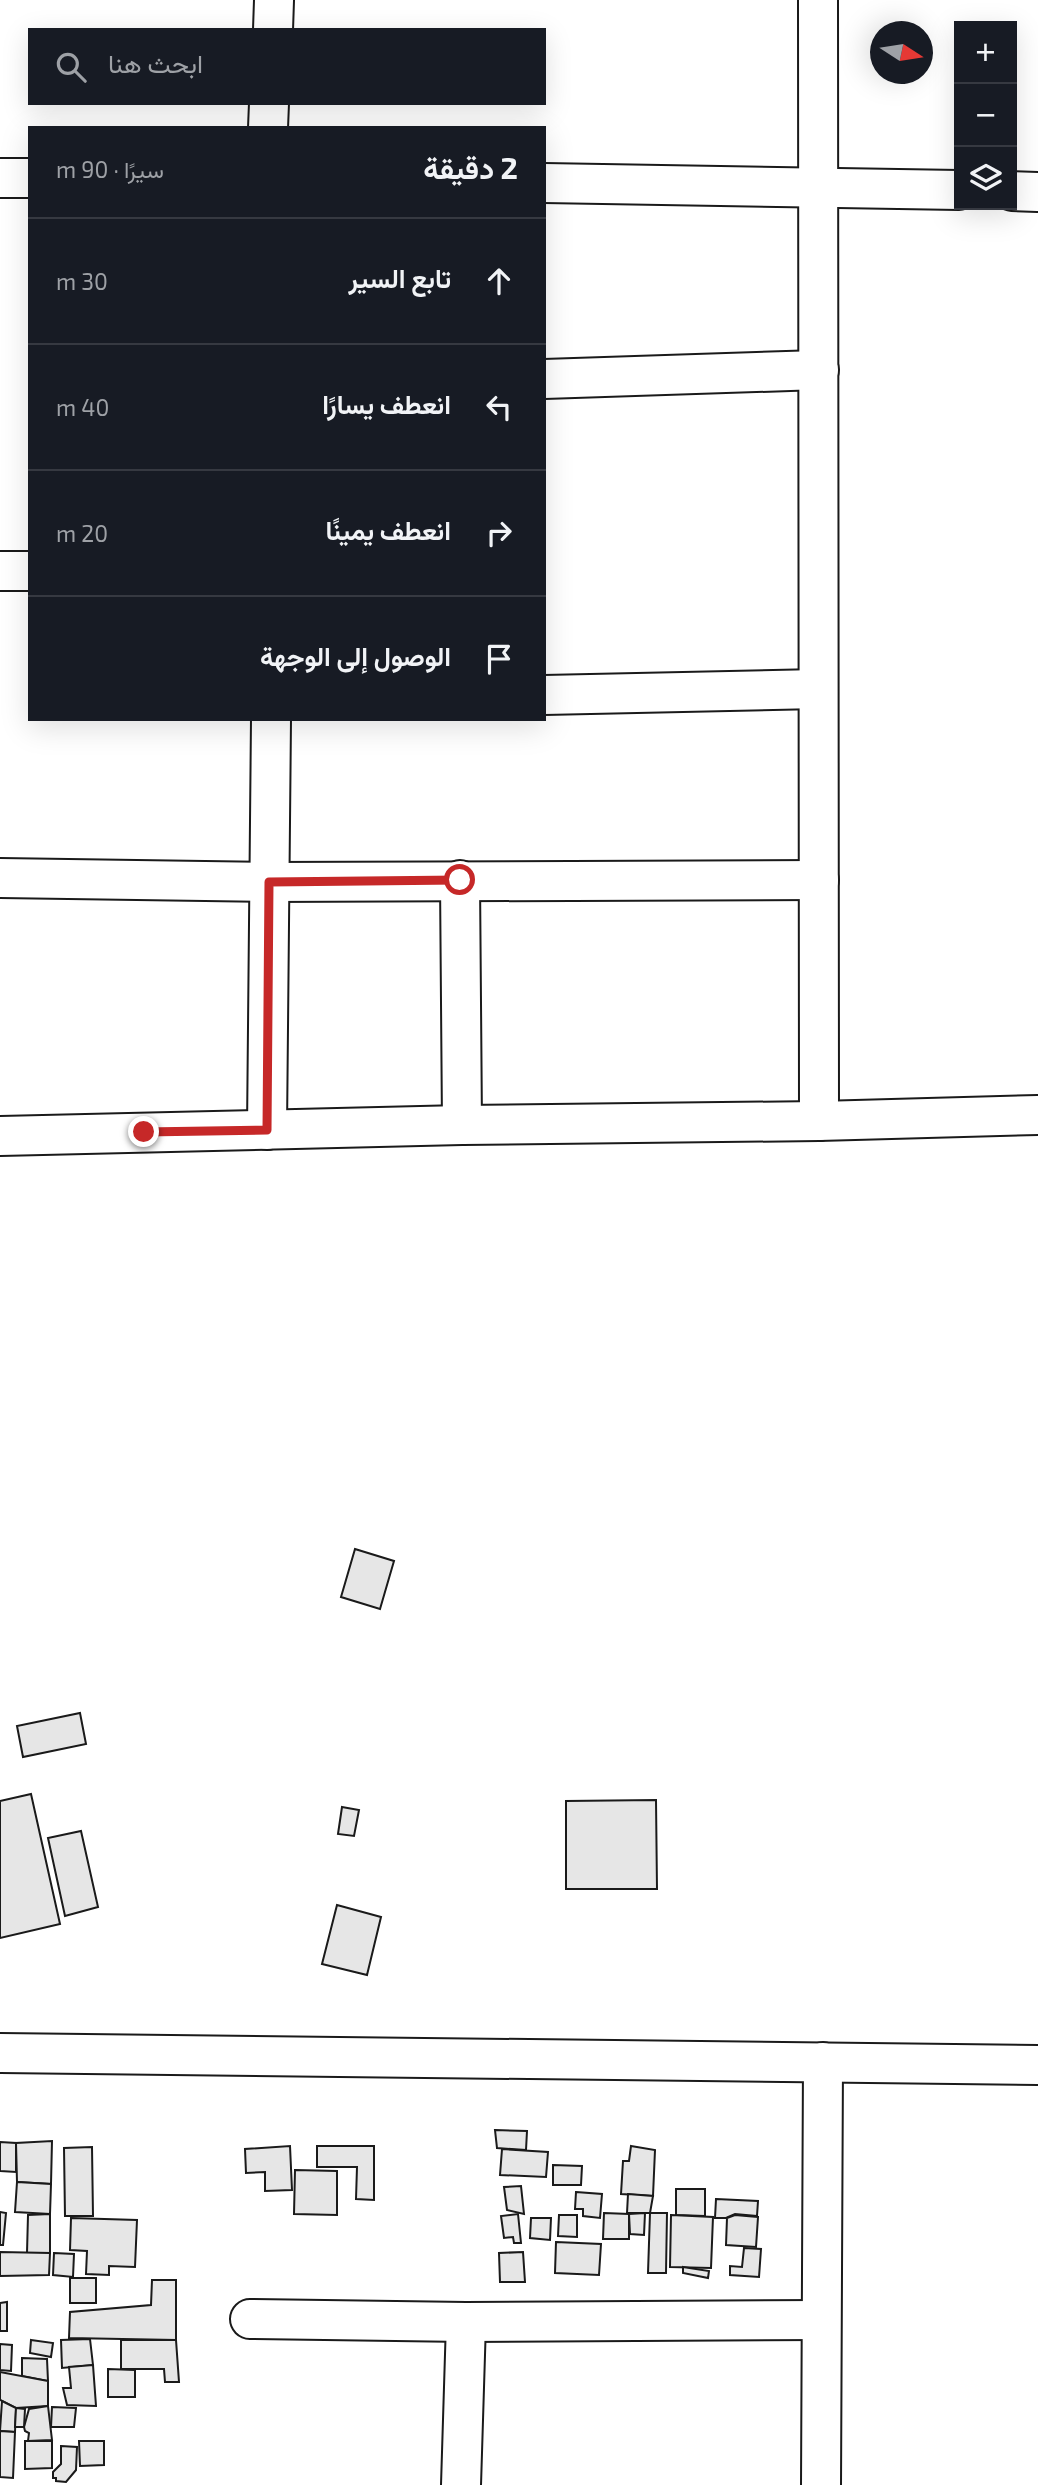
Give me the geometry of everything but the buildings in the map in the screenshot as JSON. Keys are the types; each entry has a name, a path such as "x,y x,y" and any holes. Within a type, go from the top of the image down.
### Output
{"street":[{"path":"273,28 274,0"},
{"path":"818,0 819,1121"},
{"path":"268,126 269,105"},
{"path":"0,178 28,178"},
{"path":"546,183 954,190"},
{"path":"1017,191 1038,192"},
{"path":"546,379 819,370"},
{"path":"0,571 28,571"},
{"path":"546,695 818,689"},
{"path":"267,1130 271,721"},
{"path":"0,878 269,882 819,880"},
{"path":"460,880 463,1125"},
{"path":"0,1136 1038,1115"},
{"path":"0,2053 1038,2065"},
{"path":"821,2485 822,2062"},
{"path":"250,2319 466,2322 821,2320"},
{"path":"461,2485 466,2322"}],"route":[{"path":"144,1132 267,1130 269,882 460,880"}]}
